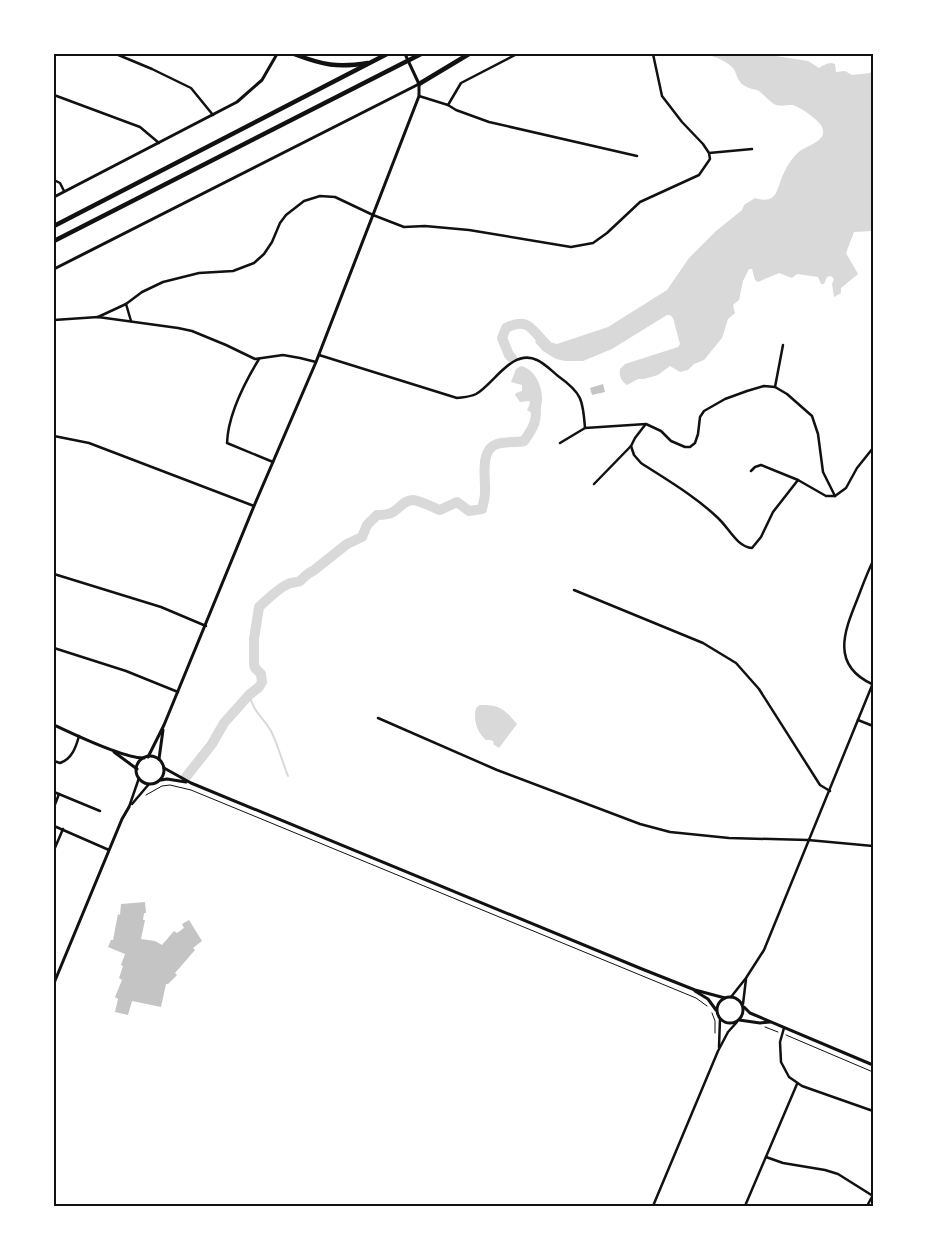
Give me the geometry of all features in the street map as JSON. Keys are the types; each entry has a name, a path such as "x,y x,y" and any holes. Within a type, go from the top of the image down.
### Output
{"highway":[{"path":"294,54 310,60 338,66 372,62"},
{"path":"305,54 310,60"},
{"path":"54,226 387,54"},
{"path":"54,241 421,54"},
{"path":"419,84 469,54"}],"street":[{"path":"116,54 191,88 213,115"},
{"path":"54,196 237,102 254,88 268,71 277,54"},
{"path":"129,807 139,778 137,769 140,761 146,758 164,725 206,626 254,506 319,356 420,96 419,84 406,54"},
{"path":"448,105 461,83 517,54"},
{"path":"98,317 126,304 149,289 175,278 210,271 234,270 254,263 264,254 272,242 283,218 299,204 313,197 335,197 404,227 425,226 469,230 570,247 593,244 640,202 699,175 710,159 709,153 703,144 682,122 662,96 653,54"},
{"path":"54,269 419,84"},
{"path":"54,95 140,127 159,143"},
{"path":"420,96 489,122 637,156"},
{"path":"709,153 752,149"},
{"path":"54,180 60,183 64,191"},
{"path":"126,304 131,321"},
{"path":"54,320 98,317 131,321 192,331 251,358 283,355 316,362"},
{"path":"775,387 783,346"},
{"path":"319,356 457,398 468,397 478,393 519,359 536,359 572,386 583,404 585,428"},
{"path":"259,358 250,374 228,429 227,443 273,462"},
{"path":"560,443 585,428 646,424 661,431 671,441 684,448 690,447 695,443 700,417 704,411 725,399 747,391 764,386 775,387 787,394 812,416 818,434 823,472 835,496"},
{"path":"594,484 631,446 646,424"},
{"path":"54,436 89,443 254,506"},
{"path":"631,446 634,455 641,463 705,505 721,520 738,542 746,548 752,548 761,537 773,512 798,480"},
{"path":"751,471 761,465 798,480 826,496 835,496 846,488 857,468 873,448"},
{"path":"732,997 764,950 873,684 854,672 847,660 843,645 846,626 873,560"},
{"path":"54,574 161,607 206,626"},
{"path":"574,590 704,643 724,654 759,689 820,785 830,791"},
{"path":"54,648 126,671 178,692"},
{"path":"378,718 497,770 640,824 670,832 729,838 808,840 873,846"},
{"path":"858,720 873,726"},
{"path":"54,725 136,758 159,759"},
{"path":"164,725 159,747 159,759 164,768 191,783 695,990 725,998 732,997 738,999 750,1013 873,1065"},
{"path":"54,761 60,763 71,755 79,736"},
{"path":"110,749 137,769"},
{"path":"160,780 164,768"},
{"path":"139,778 141,781 149,784"},
{"path":"54,983 122,819 129,807 149,784 167,779 191,783"},
{"path":"54,792 100,811"},
{"path":"54,807 59,794"},
{"path":"54,826 109,850"},
{"path":"54,850 63,829"},
{"path":"653,1206 718,1050 728,1032 744,1014 746,978"},
{"path":"695,990 711,1003 720,1019 718,1050"},
{"path":"717,1012 719,1004 725,998"},
{"path":"720,1019 729,1024 738,1021 771,1022"},
{"path":"785,1028 780,1042 780,1062 789,1077 796,1084 873,1111"},
{"path":"745,1206 796,1084"},
{"path":"766,1157 782,1163 838,1174 873,1196 867,1206"}],"path":[{"path":"141,792 146,795 162,786 170,785 191,790 696,998 711,1009 715,1021 715,1035 720,1036"},
{"path":"761,1027 873,1072"}],"shaded area":[{"path":"706,54 763,54 808,61 819,68 833,63 835,64 836,72 845,71 852,75 870,73 873,68 873,231 854,232 846,253 858,274 841,288 841,293 834,297 832,284 834,279 831,276 827,277 824,284 821,284 818,277 797,274 792,278 779,273 758,282 755,280 752,269 749,269 743,281 739,300 733,305 735,313 728,319 722,338 704,360 694,364 688,370 680,372 670,366 658,375 638,379 627,385 622,380 620,374 620,369 625,364 678,347 680,344 673,318 670,315 667,315 612,349 583,361 556,359 543,351 535,342 538,337 542,336 549,342 557,344 608,327 667,290 689,258 716,231 742,210 744,205 755,198 767,200 774,196 794,156 819,140 823,135 820,124 809,114 792,105 780,106 774,104 759,91 748,88 741,83 730,65"},
{"path":"521,366 528,369 538,380 542,403 536,416 527,410 530,401 520,402 515,395 522,391 522,385 511,382 516,369"},
{"path":"480,705 502,709 517,724 499,748 491,740 486,740 478,730 475,712 476,708"}],"building":[{"path":"603,384 605,392 592,395 590,388"},
{"path":"145,902 146,913 144,913 143,920 145,920 141,939 155,941 162,945 174,931 177,933 184,928 182,924 189,920 202,941 193,948 195,950 175,973 177,975 166,984 161,1007 132,1001 128,1015 115,1012 118,999 115,997 122,980 119,978 125,954 108,947 111,940 113,940 121,904"}],"waterway":[{"path":"512,358 502,338 506,328 514,325 525,324 530,327 547,345"},
{"path":"186,777 212,744 224,723 262,682 261,674 254,664 254,639 259,607 280,589 290,583 300,581 347,544 362,537 367,525 377,515 391,513 407,501 413,500 440,510 457,502 469,511 482,509 485,495 485,466 488,452 491,447 497,444 524,441 534,423 536,414 535,403"},
{"path":"250,694 255,709 273,736 288,776"}]}
